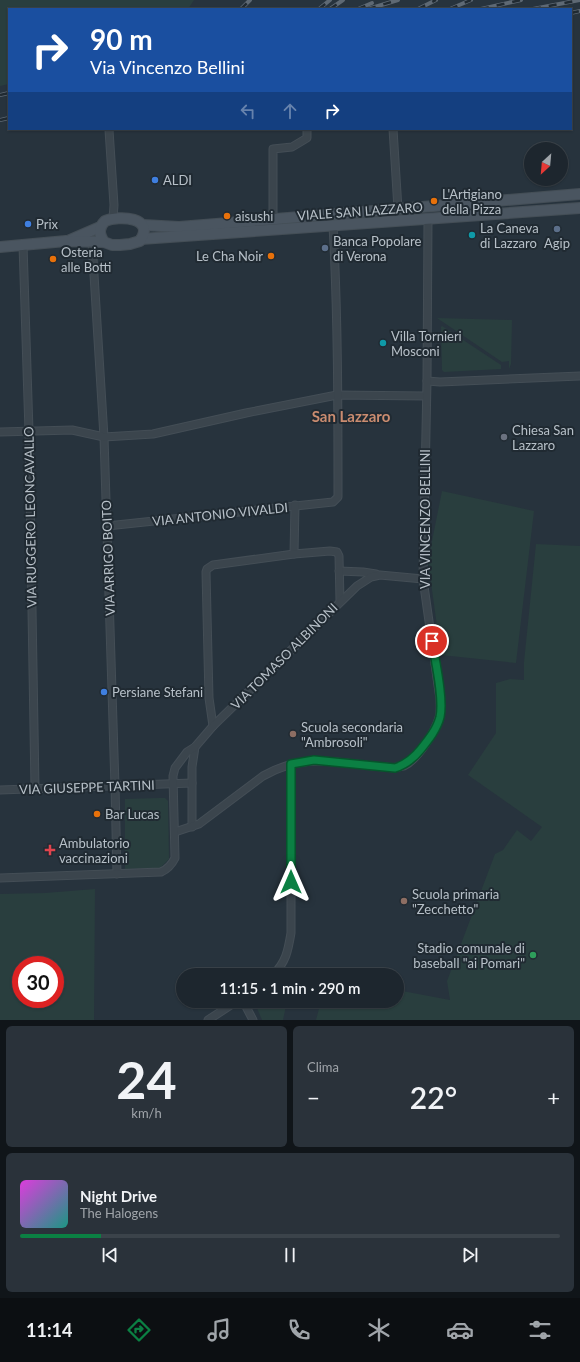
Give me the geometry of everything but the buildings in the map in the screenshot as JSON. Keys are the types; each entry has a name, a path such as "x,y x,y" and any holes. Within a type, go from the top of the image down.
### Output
{"main road":[{"name":"VIALE SAN LAZZARO","path":"66,241 100,227 105,221 118,219 132,219 143,225 179,227 580,194"},
{"name":"VIALE SAN LAZZARO","path":"0,247 66,241 104,242 112,245 130,244 142,239 580,208"},
{"path":"142,239 144,231 143,225"},
{"path":"100,227 100,233 104,242"}],"street":[{"path":"108,130 114,205 118,219"},
{"path":"273,220 273,149 292,147 307,138 307,130"},
{"name":"VIALE SAN LAZZARO","path":"394,130 398,209"},
{"name":"VIA VINCENZO BELLINI","path":"192,827 209,818 263,776 291,764 314,760 395,768 405,765 414,758 428,740 438,722 440,716 440,705 423,579 427,382 428,219"},
{"path":"333,226 337,395"},
{"name":"VIA ARRIGO BOITO","path":"92,242 104,437 117,874"},
{"name":"VIA RUGGERO LEONCAVALLO","path":"23,245 29,431 35,788"},
{"path":"427,382 580,376"},
{"path":"0,432 72,430 104,437 153,434 246,413 337,395 426,396"},
{"name":"VIA ANTONIO VIVALDI","path":"107,526 333,502 338,497 337,395"},
{"path":"294,554 295,505"},
{"path":"213,726 209,698 207,569 214,565 294,554 330,551 337,552 339,556 340,602"},
{"name":"VIA TOMASO ALBINONI","path":"339,571 363,572 423,579"},
{"name":"VIA TOMASO ALBINONI","path":"0,878 152,873 164,871 175,858 173,783 175,768 181,758 195,747 213,726 340,602 365,580 380,575"},
{"path":"175,832 192,827 192,783 195,747"},
{"path":"279,968 288,953 291,933 291,764"},
{"path":"173,783 192,783"},
{"name":"VIA GIUSEPPE TARTINI","path":"0,790 173,783"},
{"path":"208,1020 226,1008"},
{"path":"247,1008 253,1020"}],"green space":[{"path":"0,0 194,0 189,8 8,8 8,84 0,86"},
{"path":"437,318 512,320 511,364 509,369 509,361 502,362"},
{"path":"442,326 501,365 501,369 444,372 442,370"},
{"path":"442,491 534,511 516,663 441,655 428,561"},
{"path":"536,544 580,546 580,1020 316,1020 319,1008 404,1008 404,991 450,1000 447,981 495,854 503,850 517,830 531,841 542,827 468,775 496,733 496,683 510,679 524,680 524,662"},
{"path":"165,798 168,801 169,859 160,868 125,869 125,799"},
{"path":"95,889 94,1020 0,1020 0,894 45,893"},
{"path":"257,1008 286,1008 283,1020 262,1020"}],"railway":[{"path":"242,8 250,0"},
{"path":"320,8 330,0"},
{"path":"331,8 343,0"},
{"path":"371,8 398,0"},
{"path":"420,8 436,0"},
{"path":"452,8 471,0"},
{"path":"485,8 521,0"},
{"path":"538,8 580,0"},
{"path":"360,8 372,3"},
{"path":"572,13 580,11"},
{"path":"0,95 8,93"},
{"path":"0,120 8,118"}],"place":[{"name":"ALDI","path":"155,180"},
{"name":"L'Artigiano della Pizza","path":"434,201"},
{"name":"aisushi","path":"227,216"},
{"name":"Prix","path":"28,224"},
{"name":"Agip","path":"557,229"},
{"name":"La Caneva di Lazzaro","path":"472,235"},
{"name":"Banca Popolare di Verona","path":"325,248"},
{"name":"Le Cha Noir","path":"271,256"},
{"name":"Osteria alle Botti","path":"53,259"},
{"name":"Villa Tornieri Mosconi","path":"383,343"},
{"name":"Chiesa San Lazzaro","path":"504,437"},
{"name":"Persiane Stefani","path":"104,692"},
{"name":"Scuola secondaria \"Ambrosoli\"","path":"293,734"},
{"name":"Bar Lucas","path":"97,814"},
{"name":"Ambulatorio vaccinazioni","path":"50,850"},
{"name":"Scuola primaria \"Zecchetto\"","path":"404,901"},
{"name":"Stadio comunale di baseball \"ai Pomari\"","path":"533,955"}],"district":[{"name":"San Lazzaro","path":"351,417"}],"route":[{"path":"291,882 291,764 314,760 395,768 405,765 414,758 433,733 440,716 440,699 432,641"}]}
